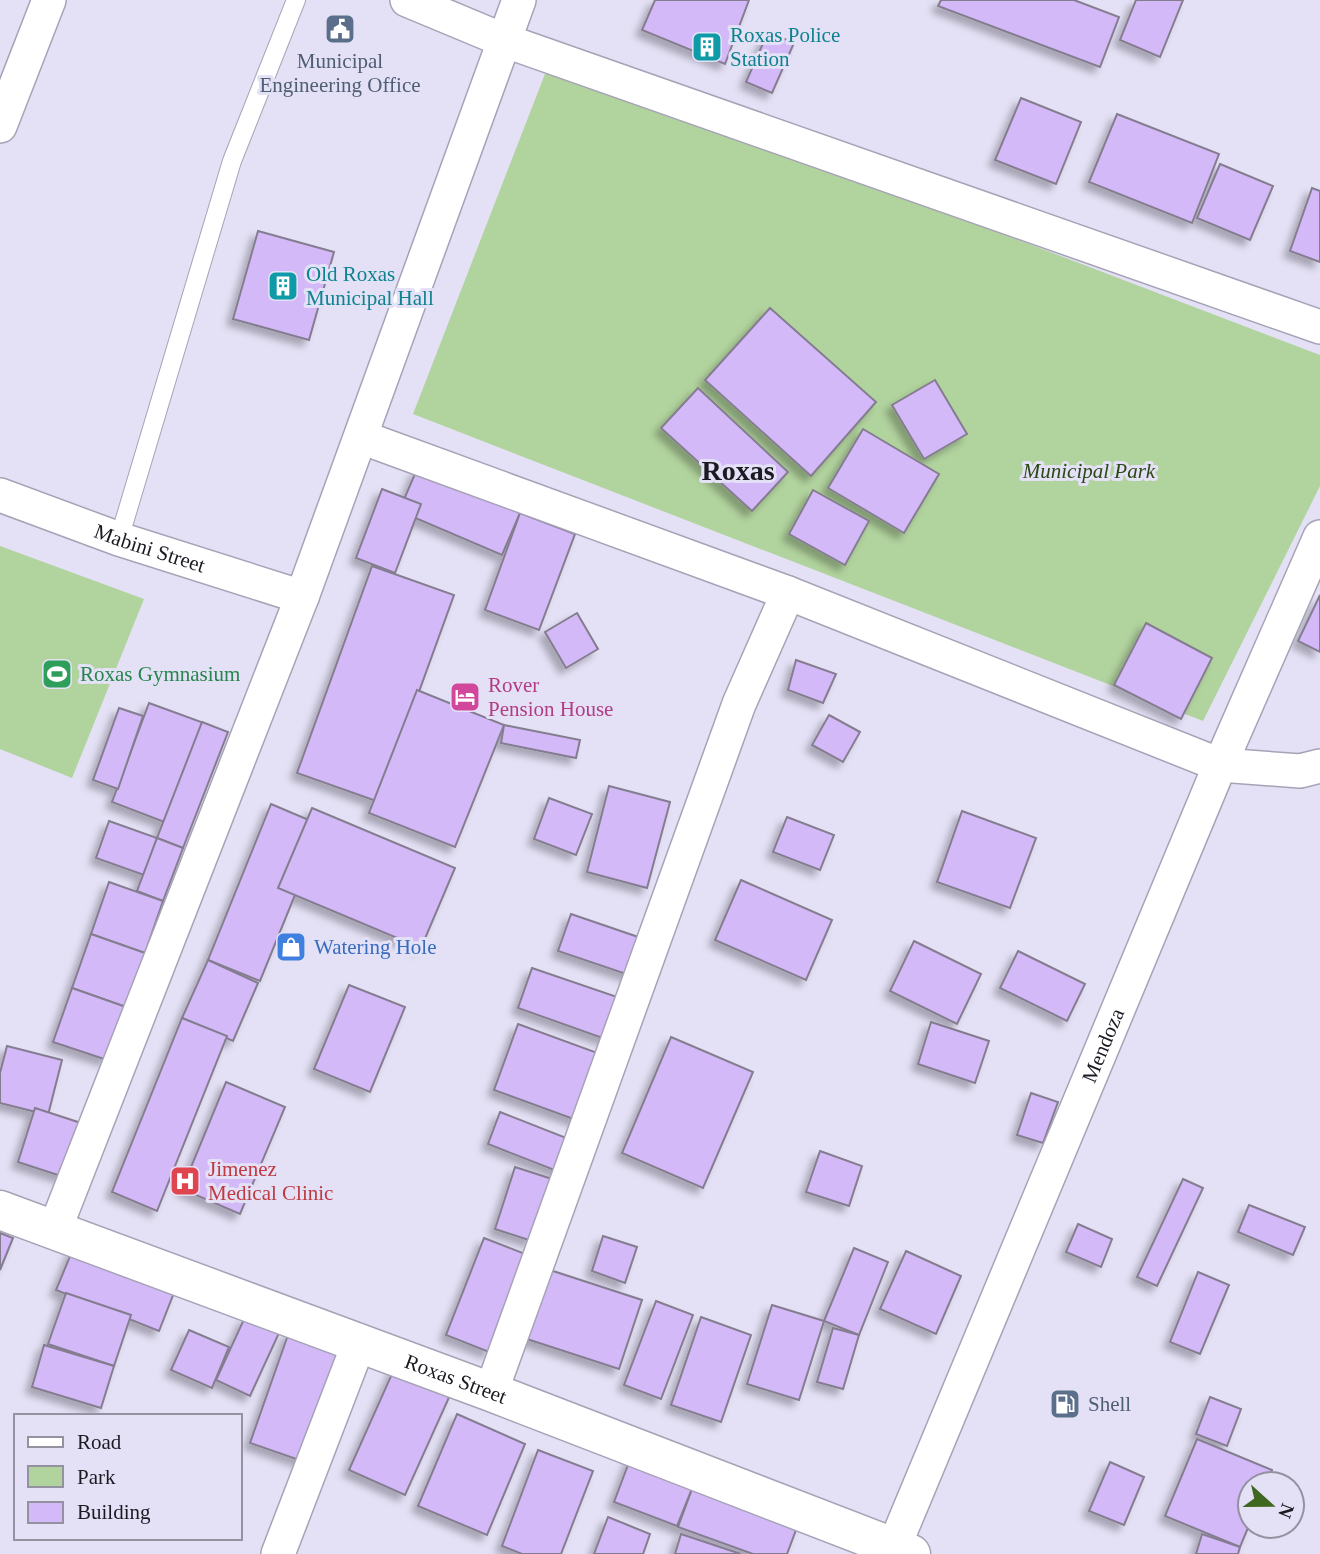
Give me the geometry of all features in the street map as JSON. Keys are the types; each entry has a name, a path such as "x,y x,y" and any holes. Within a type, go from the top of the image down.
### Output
{"main road":[{"name":"Roxas Street","path":"0,1210 492,1392 898,1552"}],"street":[{"path":"0,126 49,0"},
{"path":"407,0 503,40 1320,327"},
{"path":"55,1229 302,597 519,0"},
{"path":"361,437 788,593 1220,765 1300,771 1320,766"},
{"name":"Mabini Street","path":"0,495 119,539 302,597"},
{"name":"Mendoza","path":"898,1552 1220,765 1320,537"},
{"path":"492,1392 739,704 788,593"},
{"path":"278,1554 359,1343"}],"lane":[{"path":"119,539 232,161 296,0"}],"green space":[{"name":"Municipal Park","path":"550,61 1320,355 1320,486 1203,721 413,414"},
{"name":"Roxas Gymnasium","path":"0,546 144,599 72,778 0,749"}],"building":[{"name":"Roxas Police Station","path":"655,0 749,0 725,64 642,30"},
{"path":"941,0 1074,0 1119,17 1100,67 938,6"},
{"path":"1136,0 1183,0 1160,57 1120,40"},
{"path":"768,32 794,43 772,93 746,82"},
{"path":"1021,98 1081,122 1056,184 995,160"},
{"path":"1117,114 1219,154 1192,223 1089,182"},
{"path":"1220,164 1273,186 1250,240 1197,218"},
{"path":"1312,188 1320,191 1320,262 1290,251"},
{"name":"Old Roxas Municipal Hall","path":"258,231 334,252 309,340 233,319"},
{"path":"770,308 876,402 811,476 705,380"},
{"path":"935,380 967,434 924,459 892,405"},
{"path":"698,388 788,472 752,511 661,428"},
{"path":"863,429 939,474 904,533 828,488"},
{"path":"417,469 520,513 502,555 399,511"},
{"path":"382,489 421,504 395,573 356,558"},
{"path":"813,490 869,521 845,565 789,534"},
{"path":"520,513 575,534 539,630 485,610"},
{"path":"372,566 454,595 379,802 297,773"},
{"path":"1320,595 1320,652 1298,641"},
{"path":"577,613 598,649 566,668 545,632"},
{"path":"1146,623 1212,658 1181,719 1114,685"},
{"path":"796,660 836,674 823,703 788,690"},
{"path":"417,690 504,725 455,847 369,813"},
{"path":"149,703 204,723 167,823 112,802"},
{"path":"119,708 143,716 118,789 93,780"},
{"path":"829,715 860,732 843,762 812,745"},
{"path":"202,722 228,732 183,848 157,838"},
{"path":"504,725 580,740 576,758 501,743"},
{"path":"609,786 670,802 647,888 587,872"},
{"path":"549,798 592,814 576,855 534,839"},
{"path":"271,804 323,826 260,981 208,960"},
{"path":"312,808 455,868 421,948 278,888"},
{"path":"962,811 1036,838 1010,908 937,882"},
{"path":"787,817 834,835 820,870 773,852"},
{"path":"109,821 157,838 144,875 96,858"},
{"path":"157,838 183,848 163,901 137,891"},
{"path":"741,880 832,920 806,980 715,940"},
{"path":"109,882 163,901 145,953 91,934"},
{"path":"571,914 644,939 632,976 558,951"},
{"path":"91,934 145,953 126,1007 72,988"},
{"path":"914,941 981,974 957,1024 890,991"},
{"path":"1018,951 1085,984 1067,1021 1000,988"},
{"path":"208,960 258,983 233,1041 182,1018"},
{"path":"532,968 626,1000 611,1041 518,1008"},
{"path":"349,985 405,1007 370,1092 314,1069"},
{"path":"72,988 126,1007 107,1060 53,1042"},
{"path":"182,1018 227,1036 157,1211 112,1192"},
{"path":"931,1022 989,1041 975,1083 918,1064"},
{"path":"518,1024 603,1055 579,1121 494,1090"},
{"path":"671,1037 753,1072 703,1188 622,1153"},
{"path":"7,1046 62,1060 48,1115 0,1103 0,1073"},
{"path":"226,1082 285,1107 240,1214 182,1189"},
{"path":"1031,1093 1058,1102 1043,1143 1017,1135"},
{"path":"35,1108 81,1123 64,1177 18,1162"},
{"path":"500,1112 574,1141 562,1173 488,1144"},
{"path":"820,1151 862,1166 849,1206 806,1192"},
{"path":"515,1167 552,1179 532,1241 495,1229"},
{"path":"1183,1179 1203,1188 1157,1286 1137,1277"},
{"path":"1249,1205 1305,1227 1293,1255 1238,1232"},
{"path":"1078,1224 1112,1239 1101,1267 1066,1252"},
{"path":"0,1233 13,1238 0,1270"},
{"path":"603,1236 637,1247 625,1283 592,1271"},
{"path":"484,1238 528,1255 489,1352 446,1335"},
{"path":"854,1248 888,1262 859,1335 824,1321"},
{"path":"73,1249 175,1290 159,1331 56,1290"},
{"path":"906,1251 961,1276 936,1334 880,1309"},
{"path":"550,1270 642,1300 619,1369 527,1339"},
{"path":"1198,1272 1229,1285 1200,1354 1170,1342"},
{"path":"66,1293 131,1315 114,1366 48,1344"},
{"path":"656,1301 693,1315 661,1399 624,1385"},
{"path":"772,1305 824,1321 799,1400 747,1384"},
{"path":"245,1317 279,1333 250,1396 216,1380"},
{"path":"701,1317 751,1335 721,1422 671,1405"},
{"path":"833,1328 859,1335 843,1389 817,1382"},
{"path":"189,1330 229,1347 212,1388 171,1370"},
{"path":"289,1332 344,1351 305,1462 250,1443"},
{"path":"44,1345 114,1366 101,1408 32,1387"},
{"path":"395,1367 451,1393 405,1495 349,1470"},
{"path":"1210,1397 1241,1409 1227,1446 1196,1434"},
{"path":"457,1414 525,1444 487,1535 418,1506"},
{"path":"1197,1439 1272,1470 1236,1470 1236,1540 1243,1540 1240,1547 1165,1516"},
{"path":"538,1450 593,1471 561,1554 522,1554 502,1546"},
{"path":"631,1457 695,1481 677,1526 614,1502"},
{"path":"1110,1462 1144,1477 1124,1525 1089,1511"},
{"path":"695,1481 800,1519 787,1554 753,1554 678,1527"},
{"path":"608,1517 650,1534 643,1554 594,1554"},
{"path":"681,1534 741,1554 675,1554"},
{"path":"1202,1534 1240,1547 1238,1554 1196,1554"}],"place":[{"name":"Municipal Engineering Office","path":"340,29"},
{"name":"Roxas Police Station","path":"707,47"},
{"name":"Old Roxas Municipal Hall","path":"283,286"},
{"name":"Roxas Gymnasium","path":"57,674"},
{"name":"Rover Pension House","path":"465,697"},
{"name":"Watering Hole","path":"291,947"},
{"name":"Jimenez Medical Clinic","path":"185,1181"},
{"name":"Shell","path":"1065,1404"}],"district":[{"name":"Roxas","path":"738,470"}]}
